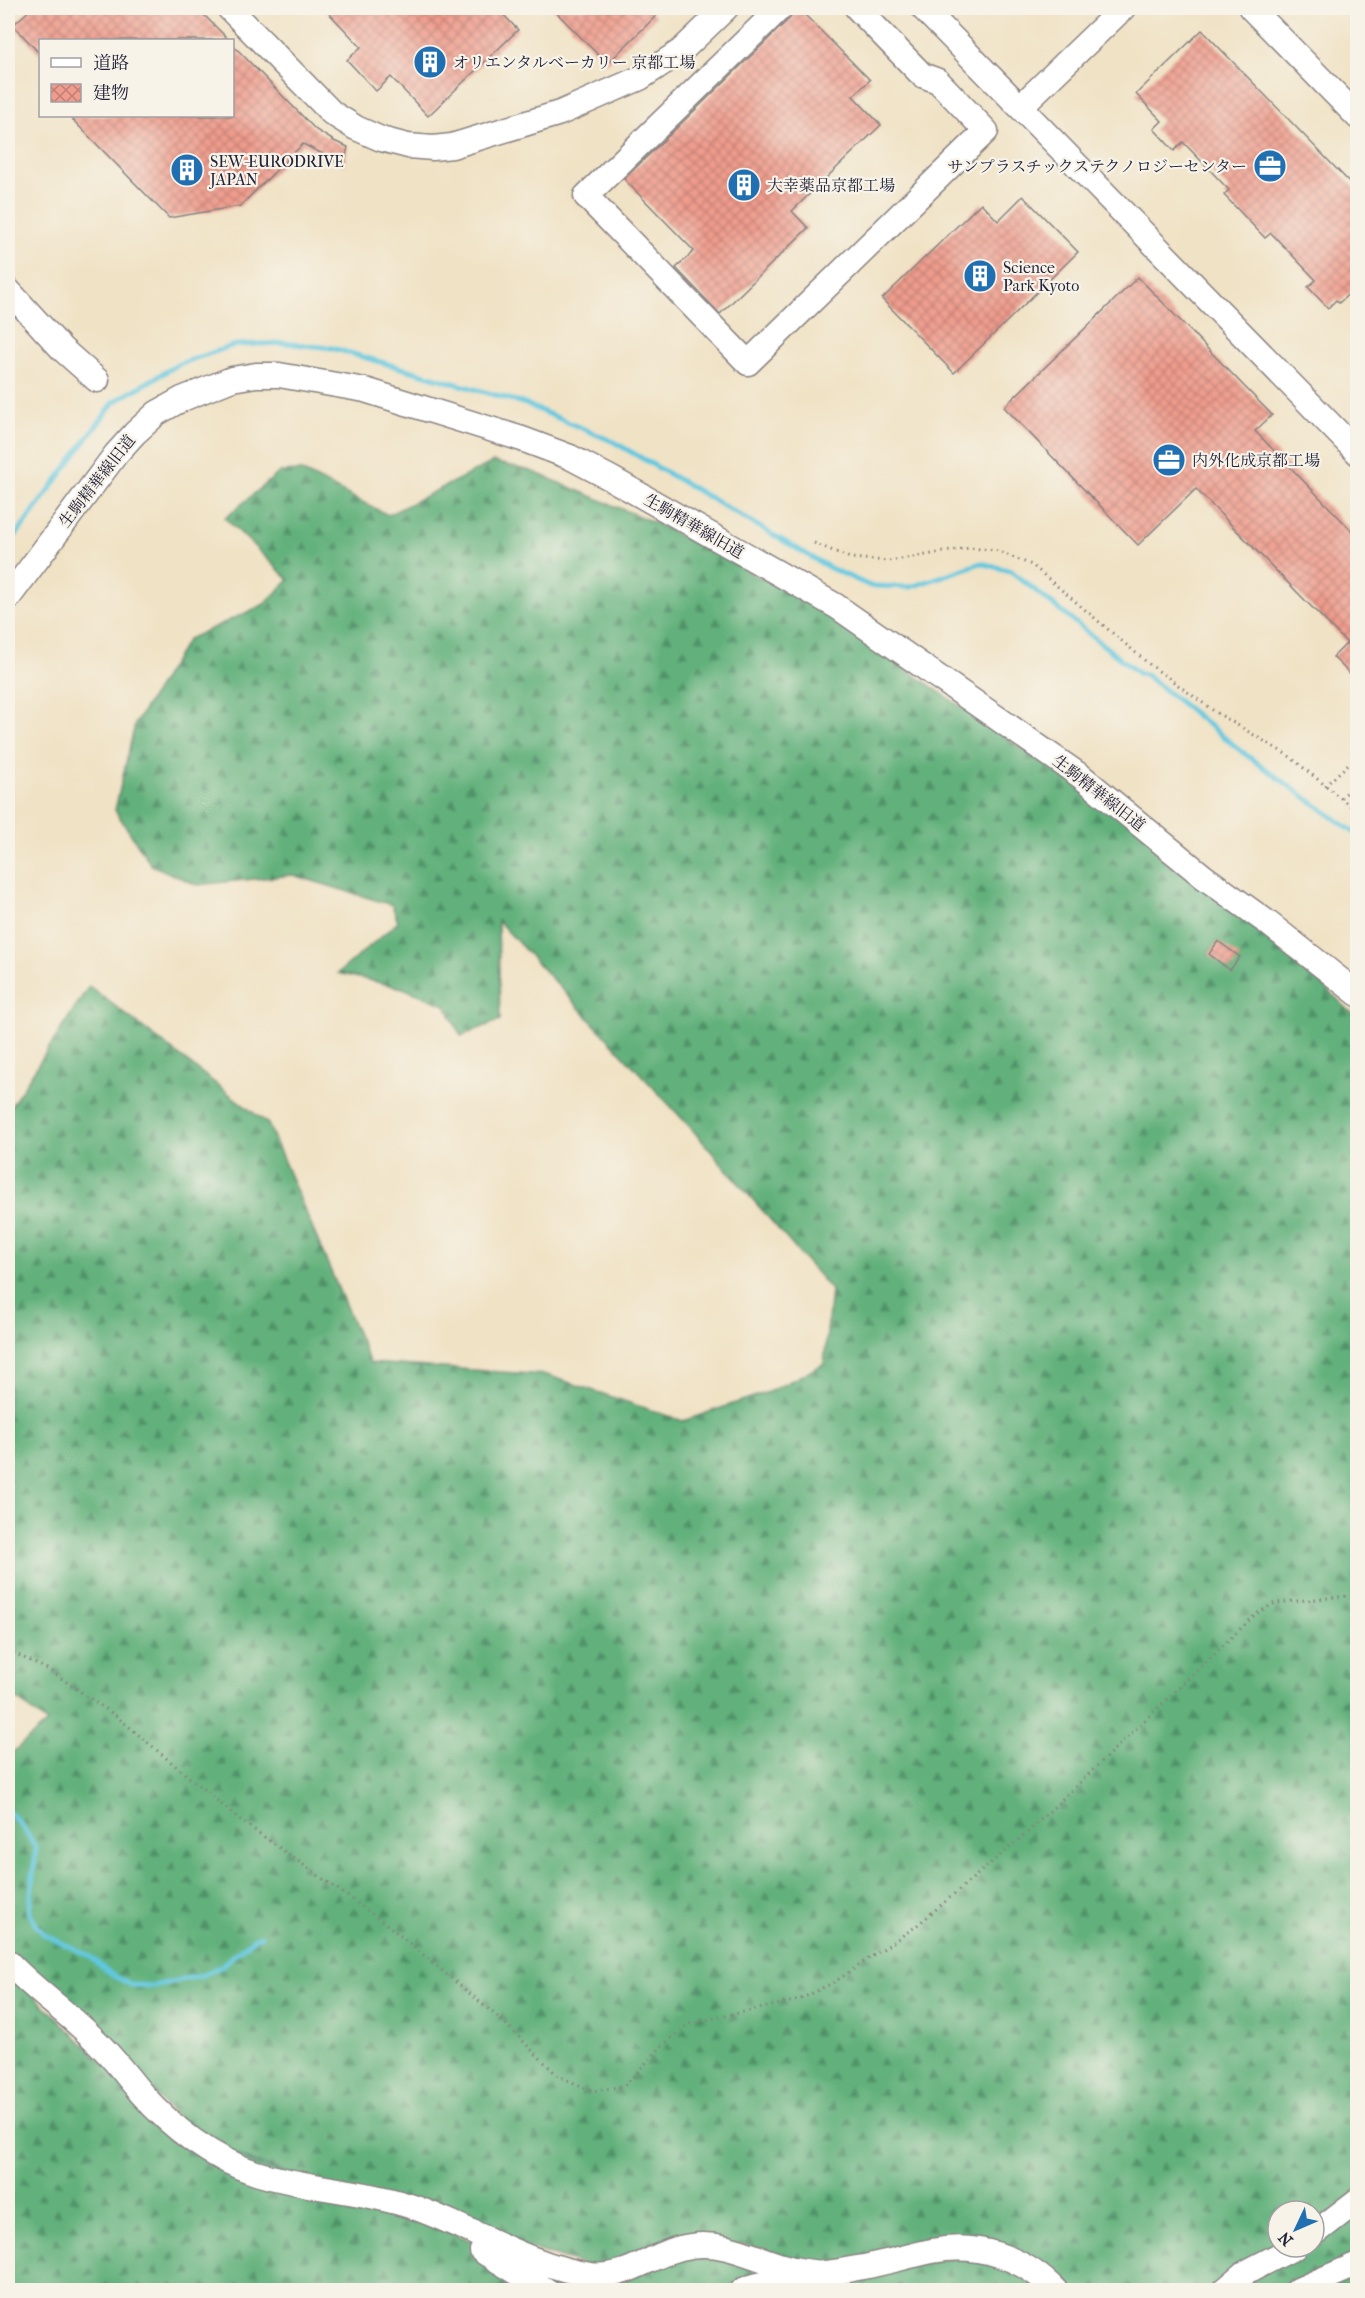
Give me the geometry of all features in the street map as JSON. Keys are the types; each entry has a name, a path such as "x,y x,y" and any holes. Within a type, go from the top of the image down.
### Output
{"street":[{"path":"229,8 332,113 356,128 381,139 408,146 433,148 452,146 560,113 640,78 681,51 726,8"},
{"path":"780,8 586,196 748,363 986,131 938,81 922,75 866,11"},
{"path":"922,8 1358,453"},
{"path":"1020,107 1124,8"},
{"path":"1251,8 1358,117"},
{"path":"938,81 967,53"},
{"path":"8,290 62,349 97,380"},
{"name":"生駒精華線旧道","path":"8,598 116,454 157,413 182,399 232,380 279,375 365,390 522,439 570,458 612,479 836,606 1082,777 1204,877 1268,923 1358,994"},
{"path":"8,1962 98,2042 143,2095 166,2118 212,2152 255,2172 366,2194 434,2215 519,2253 563,2269 594,2275 624,2272 677,2248 724,2246 784,2267 825,2273 872,2265 934,2250 959,2248 985,2250 1002,2256 1045,2280 1055,2290"},
{"path":"366,2194 502,2262 546,2290"},
{"path":"1326,2225 1358,2200"},
{"path":"1225,2290 1245,2273 1272,2259"},
{"path":"1298,2290 1358,2264"},
{"path":"743,2290 759,2283 782,2282 813,2290"}],"path":[{"path":"814,543 850,558 888,561 969,548 995,550 1032,565 1149,664 1214,711 1289,756 1358,812"},
{"path":"1325,786 1358,755"},
{"path":"1341,798 1358,782"},
{"path":"8,1650 49,1670 116,1716 239,1819 385,1923 505,2023 558,2076 593,2091 624,2086 663,2045 688,2024 799,2000 836,1982 915,1927 1029,1832 1256,1614 1275,1603 1358,1595"}],"green space":[{"path":"493,462 531,471 653,522 810,603 1216,882 1357,1018 1357,2192 1326,2217 1326,2199 1266,2199 1266,2255 1216,2290 1064,2290 1005,2250 825,2266 741,2244 594,2268 257,2166 185,2125 8,1951 8,1756 47,1723 8,1692 8,1111 89,986 268,1124 370,1363 547,1375 683,1421 771,1391 824,1364 831,1290 690,1127 498,921 500,1020 461,1036 445,1005 403,988 338,973 398,922 392,905 293,875 197,885 151,865 115,810 135,724 188,639 263,605 289,580 225,518 280,472 301,471 388,515"},
{"path":"8,1970 177,2135 365,2200 562,2275 692,2251 783,2272 984,2256 1047,2290 8,2290"},
{"path":"1357,2207 1357,2290 1233,2290 1286,2259 1326,2259 1326,2232"}],"building":[{"path":"32,8 197,8 228,39 39,39 39,53 13,25"},
{"name":"オリエンタルベーカリー 京都工場","path":"324,8 497,8 518,30 428,116 391,77 376,91 347,60 361,47"},
{"path":"552,8 648,8 656,16 607,64"},
{"name":"大幸薬品京都工場","path":"798,8 870,80 853,96 881,125 792,211 808,228 720,314 676,268 694,251 624,179"},
{"name":"サンプラスチックステクノロジーセンター","path":"1202,30 1358,191 1358,285 1339,303 1336,300 1328,308 1308,287 1316,280 1271,233 1265,238 1224,195 1229,190 1183,142 1174,151 1154,129 1162,121 1136,94"},
{"name":"SEW-EURODRIVE JAPAN","path":"234,46 316,130 348,147 344,165 303,144 240,206 169,218 70,117 234,117"},
{"name":"Science Park Kyoto","path":"1023,196 1078,252 954,373 882,299 981,203 998,221"},
{"name":"内外化成京都工場","path":"1138,277 1272,415 1255,431 1358,537 1358,682 1333,657 1347,643 1196,489 1138,545 1004,407"},
{"path":"1218,941 1240,957 1230,970 1209,954"}],"waterway":[{"path":"8,546 114,402 179,364 235,345 285,343 332,348 523,403 614,442 830,568 870,586 911,587 981,563 1011,571 1138,673 1147,676 1245,754 1358,835"},
{"path":"8,1811 22,1826 36,1848 29,1912 36,1925 45,1935 88,1955 112,1975 132,1985 153,1986 203,1975 221,1966 253,1939 261,1936"}],"place":[{"name":"オリエンタルベーカリー 京都工場","path":"430,62"},
{"name":"サンプラスチックステクノロジーセンター","path":"1270,166"},
{"name":"SEW-EURODRIVE JAPAN","path":"187,170"},
{"name":"大幸薬品京都工場","path":"744,185"},
{"name":"Science Park Kyoto","path":"980,276"},
{"name":"内外化成京都工場","path":"1169,460"}]}
